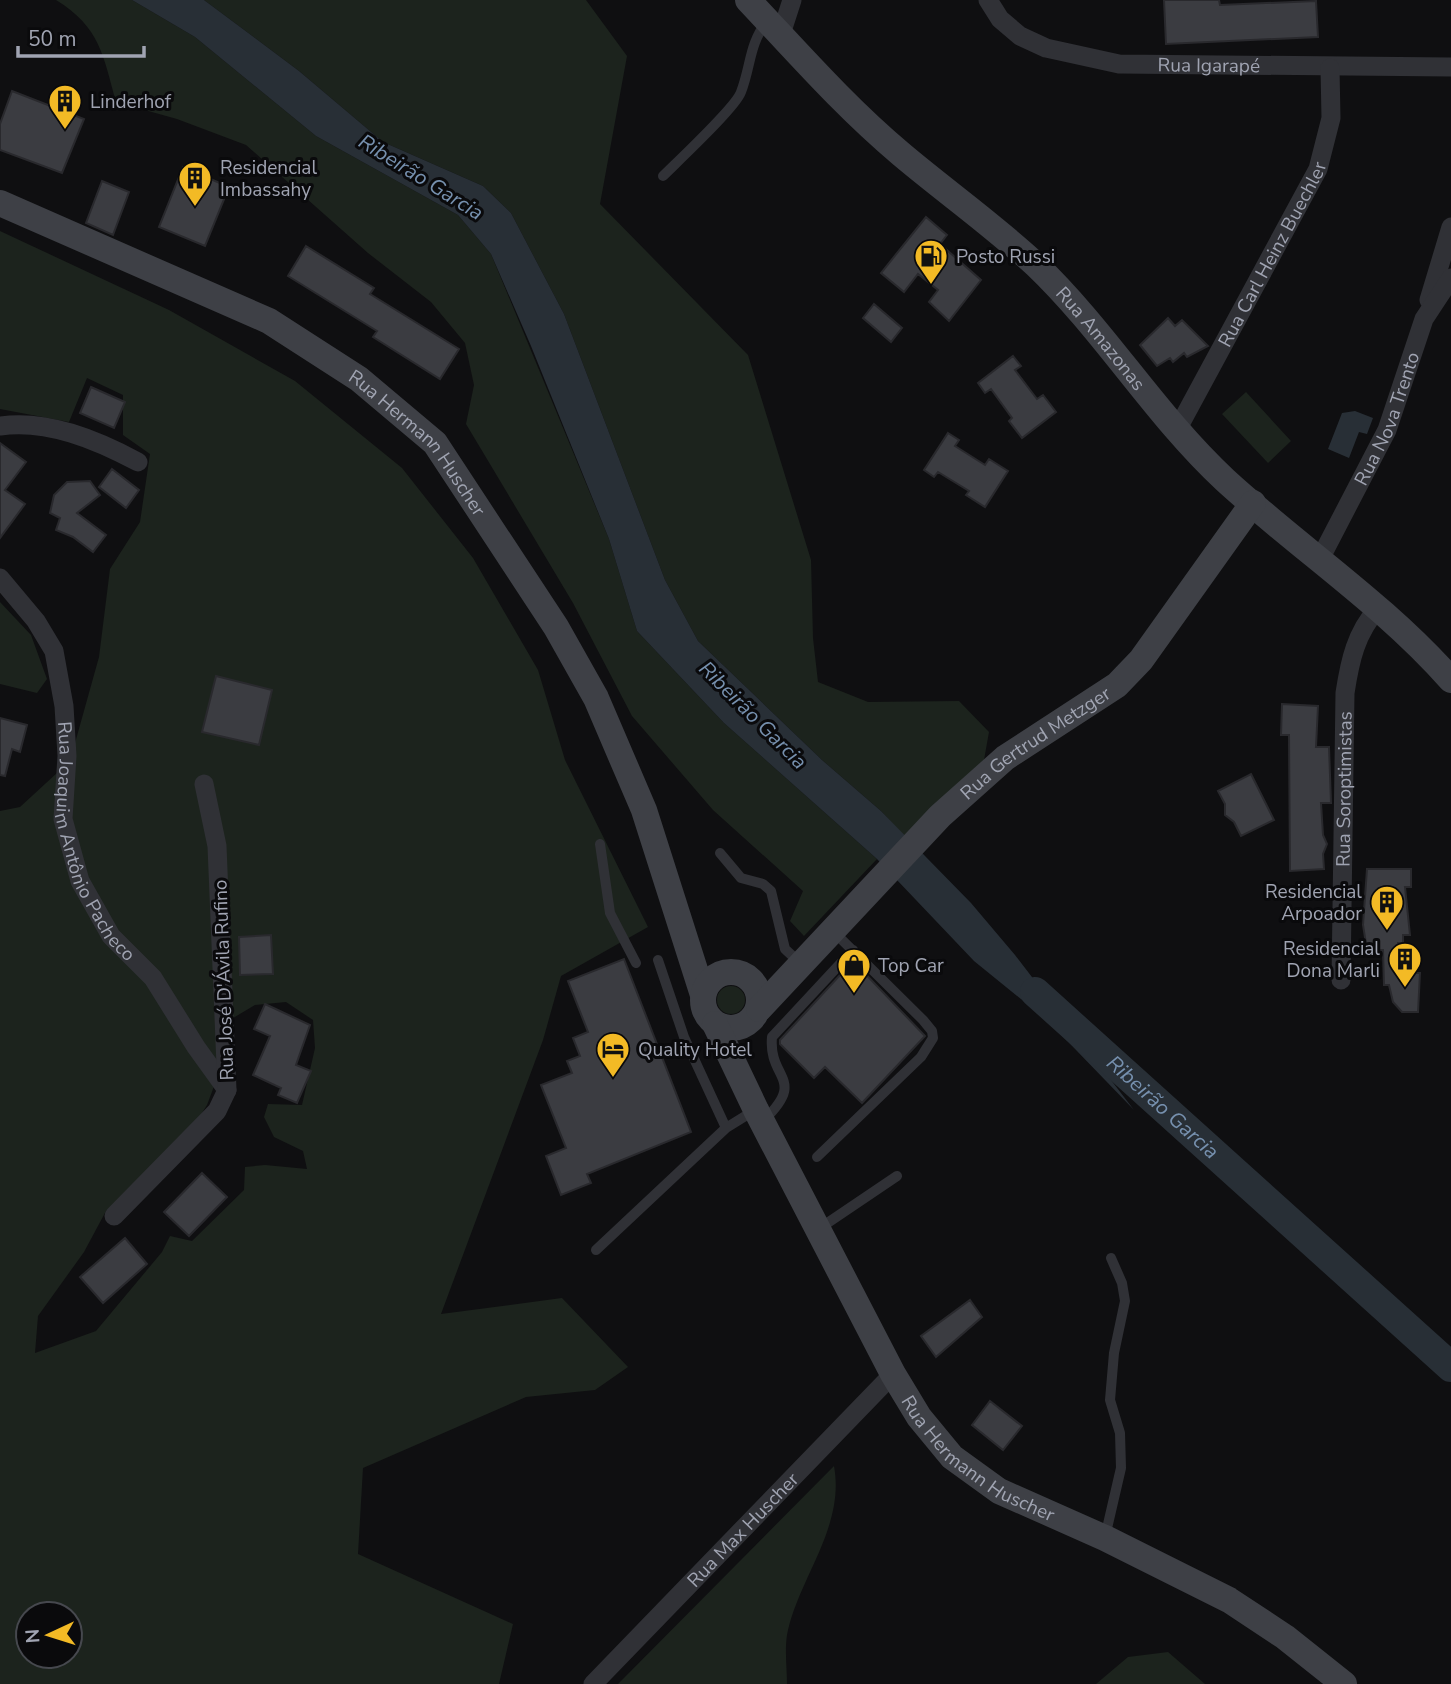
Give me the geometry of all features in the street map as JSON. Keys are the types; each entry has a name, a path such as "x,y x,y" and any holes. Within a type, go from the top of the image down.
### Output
{"main road":[{"name":"Rua Amazonas","path":"748,0 858,116 1036,265 1073,303 1177,430 1253,503 1377,607 1451,680"},
{"name":"Rua Hermann Huscher","path":"0,203 269,321 359,379 435,443 556,627 596,698 624,760 660,859 703,995"},
{"name":"Rua Gertrud Metzger","path":"756,1014 940,816 1005,758 1117,685 1141,660 1253,503"},
{"name":"Rua Hermann Huscher","path":"660,859 699,939 712,958 738,974"},
{"path":"738,974 756,985 760,996 756,1014 739,1028 715,1024 708,1016 703,995 712,979 738,974 761,976 799,966"},
{"name":"Rua Hermann Huscher","path":"756,1014 746,1040 756,1110"},
{"name":"Rua Hermann Huscher","path":"715,1024 756,1110 893,1374 919,1417 952,1457 999,1491 1105,1538 1229,1600 1285,1637 1344,1684"}],"street":[{"path":"774,27 792,0"},
{"name":"Rua Igarapé","path":"988,0 1000,19 1020,36 1046,48 1119,64 1451,67"},
{"name":"Rua Carl Heinz Buechler","path":"1177,430 1318,169 1331,118 1330,68"},
{"path":"1424,319 1451,227"},
{"name":"Rua Nova Trento","path":"1320,559 1387,430 1424,319 1451,278"},
{"path":"0,426 12,425 72,434 98,441 138,462"},
{"name":"Rua Joaquim Antônio Pacheco","path":"0,578 36,621 54,651 64,706 67,756 63,819 80,881 111,936 153,978 196,1047 228,1090"},
{"name":"Rua Soroptimistas","path":"1341,979 1345,693 1349,662 1358,638 1377,607"},
{"name":"Rua José D'Ávila Rufino","path":"114,1216 217,1111 228,1090 217,846 204,784"},
{"name":"Rua Max Huscher","path":"593,1684 893,1374"}],"lane":[{"path":"663,176 741,94 749,52 756,35 774,27"},
{"path":"600,844 610,913 636,963"},
{"path":"720,853 741,878 763,884 771,891 785,949 799,966"},
{"path":"817,1157 921,1057 933,1038 932,1031 923,1020 832,930"},
{"path":"596,1250 726,1128 756,1110 780,1105 785,1094 772,1037 853,950"},
{"path":"658,960 684,1037 726,1128"},
{"path":"819,1228 897,1175"},
{"path":"1105,1538 1121,1468 1120,1433 1110,1400 1114,1353 1125,1301 1122,1283 1111,1258"}],"shaded area":[{"path":"56,0 132,0 195,37 316,136 458,215 491,254 609,539 637,631 724,723 877,859 804,936 790,921 803,891 713,810 632,716 573,603 466,424 474,385 465,343 431,302 368,253 246,145 177,119 116,102 98,43 82,21"},
{"path":"204,0 586,0 627,56 600,204 748,355 811,560 813,638 818,682 868,702 959,701 989,732 984,760 905,837 881,811 822,760 698,641 665,580 564,314 511,213 483,186 383,142 299,71"},
{"path":"0,231 169,310 295,381 402,468 473,558 538,670 565,760 648,927 561,976 543,1040 441,1314 562,1298 628,1367 595,1390 526,1397 363,1468 358,1554 513,1624 499,1684 0,1684 0,811 20,807 70,761 99,657 110,569 140,522 150,454 123,435 123,395 87,378 69,422 0,409","holes":["286,1002 313,1020 315,1048 302,1105 268,1104 264,1117 274,1137 303,1151 307,1169 265,1165 245,1167 244,1190 192,1241 170,1236 162,1252 96,1331 35,1353 38,1316 84,1252 106,1211 144,1180 185,1140 207,1105 225,1057 223,1024 255,1005"]},
{"path":"1246,392 1291,441 1268,463 1222,414"},
{"path":"0,602 31,635 47,679 37,693 0,684"},
{"path":"731,986 741,990 745,1000 741,1010 731,1014 721,1010 717,1000 721,990"},
{"path":"834,1466 836,1488 828,1530 788,1630 787,1684 618,1684"},
{"path":"1168,1652 1205,1684 1096,1684 1128,1657"}],"water":[{"path":"132,0 204,0 299,71 383,142 483,186 511,213 564,314 665,580 698,641 822,760 881,811 971,903 1015,955 1134,1110 1048,1021 974,961 877,859 724,723 637,631 609,539 531,346 491,254 458,215 316,136 195,37"},
{"path":"1355,411 1373,418 1367,434 1359,432 1349,458 1328,449 1342,413"}],"building":[{"path":"1164,0 1219,0 1220,5 1316,1 1318,37 1166,44"},
{"name":"Linderhof","path":"12,91 84,119 62,173 0,150 0,124"},
{"name":"Residencial Imbassahy","path":"183,167 229,187 205,246 159,227"},
{"path":"102,181 129,192 113,235 86,223"},
{"path":"926,217 947,235 940,244 981,280 949,321 929,302 938,290 918,274 904,292 881,273"},
{"path":"306,246 374,288 370,294 459,349 440,379 373,337 377,331 288,276"},
{"path":"874,304 902,328 891,342 863,318"},
{"path":"1168,318 1175,326 1182,320 1208,346 1187,357 1184,353 1173,362 1170,358 1157,366 1140,345"},
{"path":"1013,356 1021,366 1015,370 1037,399 1043,395 1056,412 1022,438 1009,421 1012,418 991,389 985,393 978,383"},
{"path":"91,387 125,402 114,428 80,413"},
{"path":"948,433 959,440 955,446 985,465 989,459 1008,471 985,507 966,495 969,491 938,472 934,477 924,470"},
{"path":"0,443 26,462 5,490 25,504 0,538"},
{"path":"112,469 139,490 126,508 99,487"},
{"path":"90,481 100,495 77,513 106,535 93,552 73,537 56,530 60,518 50,513 54,495 67,482"},
{"path":"216,676 272,690 259,745 202,732"},
{"path":"1282,704 1318,706 1316,747 1329,747 1331,803 1321,803 1323,835 1327,844 1323,854 1324,869 1290,871 1289,735 1281,735"},
{"path":"0,718 27,725 20,752 12,749 5,776 0,775"},
{"path":"1251,774 1274,820 1241,836 1234,822 1225,815 1225,804 1218,791"},
{"path":"1367,869 1411,869 1411,887 1405,887 1410,935 1403,935 1403,943 1398,943 1397,973 1420,973 1418,1012 1402,1012 1393,1002 1389,985 1384,985 1383,950 1367,950 1363,925"},
{"path":"271,935 273,974 240,975 239,937"},
{"name":"Quality Hotel","path":"624,959 691,1132 587,1174 591,1183 561,1195 546,1156 566,1148 541,1085 572,1073 567,1061 580,1056 573,1038 588,1032 568,981"},
{"name":"Top Car","path":"853,961 925,1036 862,1103 825,1067 814,1078 780,1044 780,1040"},
{"path":"265,1004 310,1025 296,1065 311,1071 297,1103 278,1095 281,1088 253,1075 270,1036 254,1029"},
{"path":"202,1173 227,1197 189,1236 164,1212"},
{"path":"125,1238 147,1264 103,1303 80,1277"},
{"path":"970,1300 982,1317 936,1357 921,1336"},
{"path":"990,1401 1022,1426 1003,1450 972,1425"}],"waterway":[{"name":"Ribeirão Garcia","path":"1035,992 1451,1367"}],"place":[{"name":"Linderhof","path":"65,131"},
{"name":"Residencial Imbassahy","path":"195,208"},
{"name":"Posto Russi","path":"931,286"},
{"name":"Residencial Arpoador","path":"1387,932"},
{"name":"Residencial Dona Marli","path":"1405,989"},
{"name":"Top Car","path":"854,995"},
{"name":"Quality Hotel","path":"613,1079"}]}
